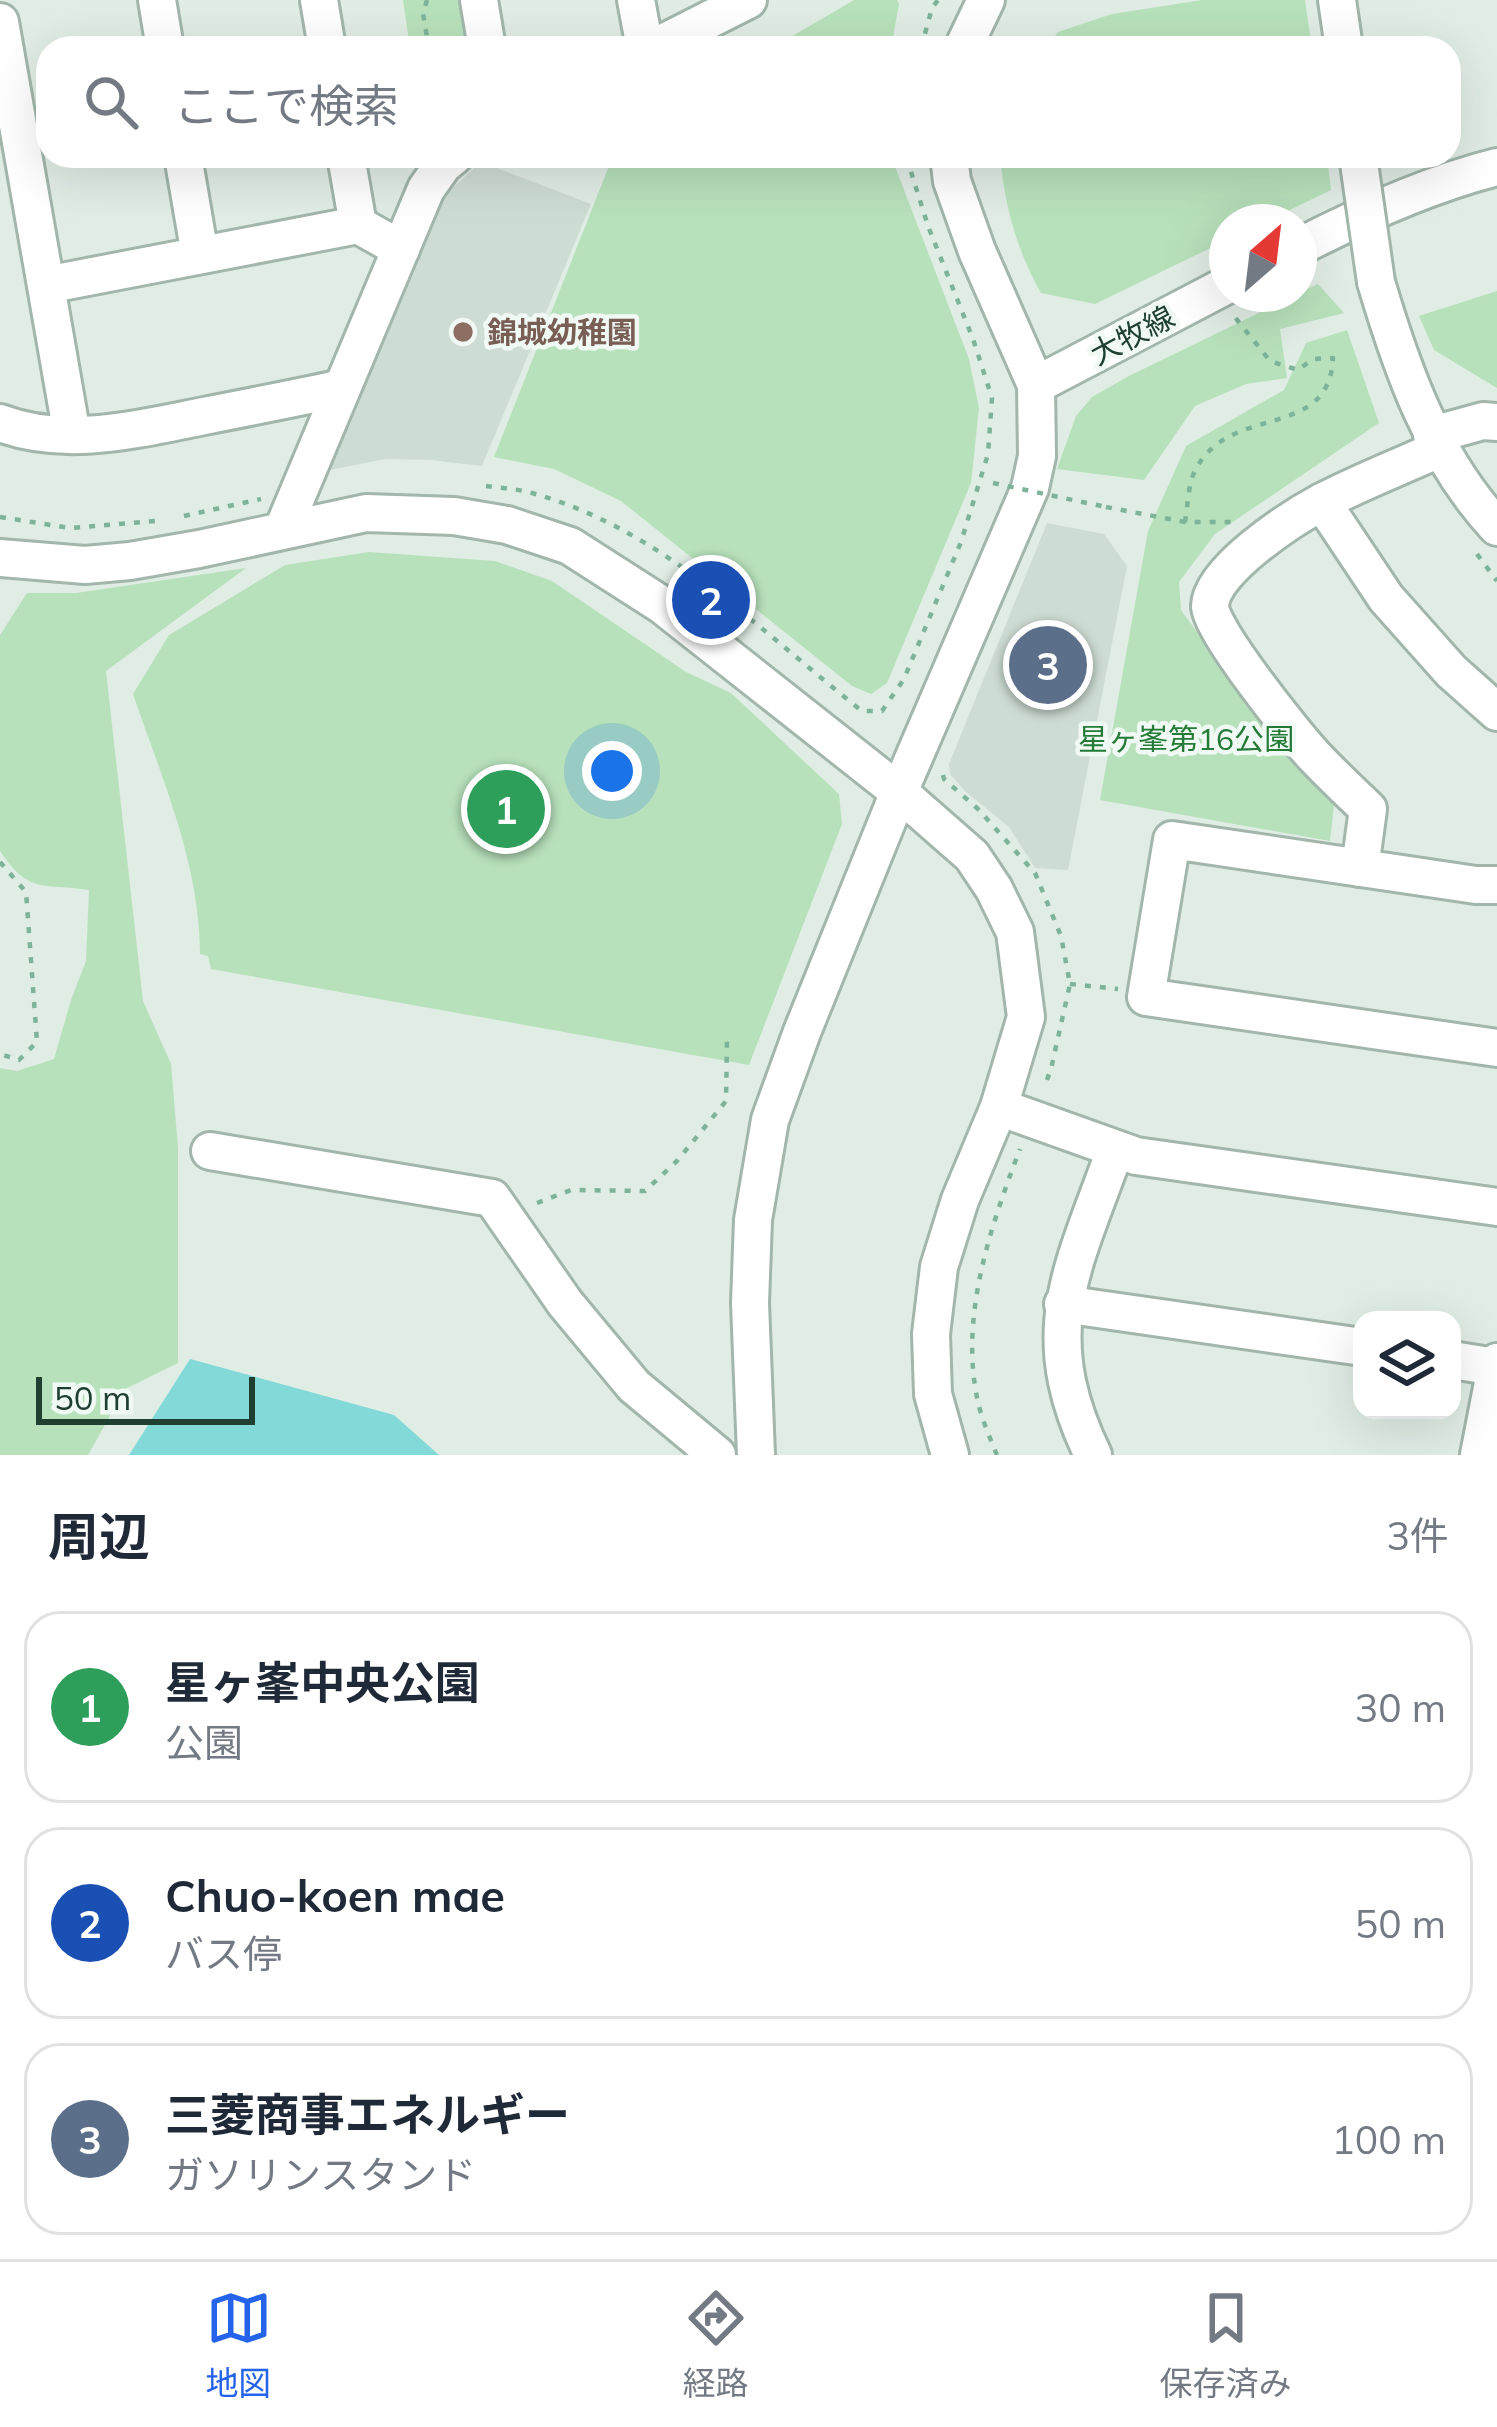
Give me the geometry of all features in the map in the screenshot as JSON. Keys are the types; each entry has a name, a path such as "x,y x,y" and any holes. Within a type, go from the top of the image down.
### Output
{"street":[{"path":"157,0 163,36"},
{"path":"319,0 325,36"},
{"path":"479,0 486,36"},
{"path":"636,0 646,36"},
{"path":"674,36 748,0"},
{"path":"969,36 986,0"},
{"path":"1337,0 1342,36"},
{"path":"0,22 72,435"},
{"path":"1317,239 1423,191 1497,167"},
{"path":"186,168 200,256"},
{"path":"348,168 358,225"},
{"path":"280,512 342,388 426,189 441,168"},
{"path":"756,1455 752,1241 770,1120 899,791 1030,488 1037,457 1036,385 977,251 950,168"},
{"path":"1360,168 1376,282 1406,376 1437,442 1475,503 1497,527"},
{"path":"46,285 358,225 401,249"},
{"name":"大牧線","path":"1036,385 1211,312"},
{"path":"0,423 72,435 112,434 342,388"},
{"path":"1360,868 1368,809 1312,753 1224,638 1210,613 1210,602 1225,573 1322,502 1437,442 1483,421 1497,422"},
{"path":"1322,502 1386,598 1451,671 1497,712"},
{"path":"0,558 85,565 199,549 280,512 454,516 507,525 570,546 662,605 899,791 972,856 1015,932 1026,1017 999,1107 960,1200 939,1267 932,1334 933,1394 950,1455"},
{"path":"1497,885 1172,840 1146,998 1497,1048"},
{"path":"999,1107 1136,1156 1497,1207"},
{"path":"1093,1455 1067,1387 1060,1344 1063,1304 1073,1266 1114,1150"},
{"path":"210,1151 492,1198 565,1303 634,1386 717,1455"},
{"path":"1063,1304 1353,1347"},
{"path":"1461,1361 1496,1364 1479,1455"}],"path":[{"path":"427,0 423,14 427,36"},
{"path":"924,36 938,0"},
{"path":"473,484 530,492 595,515 703,580 862,711 882,711 904,679 961,542 988,454 992,398 910,168"},
{"path":"1185,522 1196,468 1223,437 1316,405 1332,380 1334,358 1313,359 1298,370 1270,361 1243,312"},
{"path":"1049,510 1057,482"},
{"path":"993,483 1185,522 1243,522"},
{"path":"0,517 70,528 280,512"},
{"path":"961,542 973,544"},
{"path":"941,766 944,779 1035,873 1061,936 1070,984 1043,1090"},
{"path":"0,862 26,892 37,1042 20,1060 0,1054"},
{"path":"1070,984 1147,992"},
{"path":"504,1216 571,1190 645,1191 677,1161 726,1101 727,1041"},
{"path":"997,1455 978,1404 971,1352 974,1307 1020,1149"}],"shaded area":[{"name":"錦城幼稚園","path":"474,168 497,168 591,204 482,466 385,459 330,470 447,193"},
{"path":"1047,523 1104,534 1127,566 1068,870 1035,868 1009,827 965,791 950,774 949,764"}],"green space":[{"path":"403,0 463,0 469,36 408,36"},
{"path":"854,0 897,0 899,4 893,36 792,36"},
{"path":"1202,0 1305,0 1310,36 1055,36 1112,14"},
{"path":"608,168 896,168 969,359 979,408 971,483 887,683 871,694 852,686 621,501 554,469 494,457"},
{"path":"1002,168 1328,168 1331,190 1302,204 1209,204 1209,249 1095,304 1041,293 1013,227"},
{"path":"1317,284 1344,313 1280,329 1287,378 1246,384 1195,406 1144,480 1057,469 1076,416 1092,397 1260,312 1317,312"},
{"path":"1497,291 1497,388 1434,350 1419,316"},
{"name":"星ヶ峯第16公園","path":"1347,330 1379,423 1215,534 1179,582 1181,610 1283,751 1335,796 1330,841 1100,800 1148,531 1186,446 1284,390 1306,343"},
{"path":"369,552 495,561 552,581 686,672 731,693 839,794 842,824 749,1065 211,969 208,956 200,954 194,887 177,822 133,694 169,635 285,565"},
{"path":"246,568 106,671 143,1001 171,1064 178,1148 178,1363 125,1389 88,1455 0,1455 0,1068 17,1071 54,1059 86,961 89,890 29,881 0,851 0,635 27,593 76,593"}],"water":[{"path":"190,1359 394,1415 439,1455 129,1455"}],"place":[{"name":"錦城幼稚園","path":"463,332"},
{"name":"Chuo-koen mae","path":"711,600"},
{"name":"三菱商事エネルギー","path":"1048,665"},
{"name":"星ヶ峯中央公園","path":"506,809"}]}
